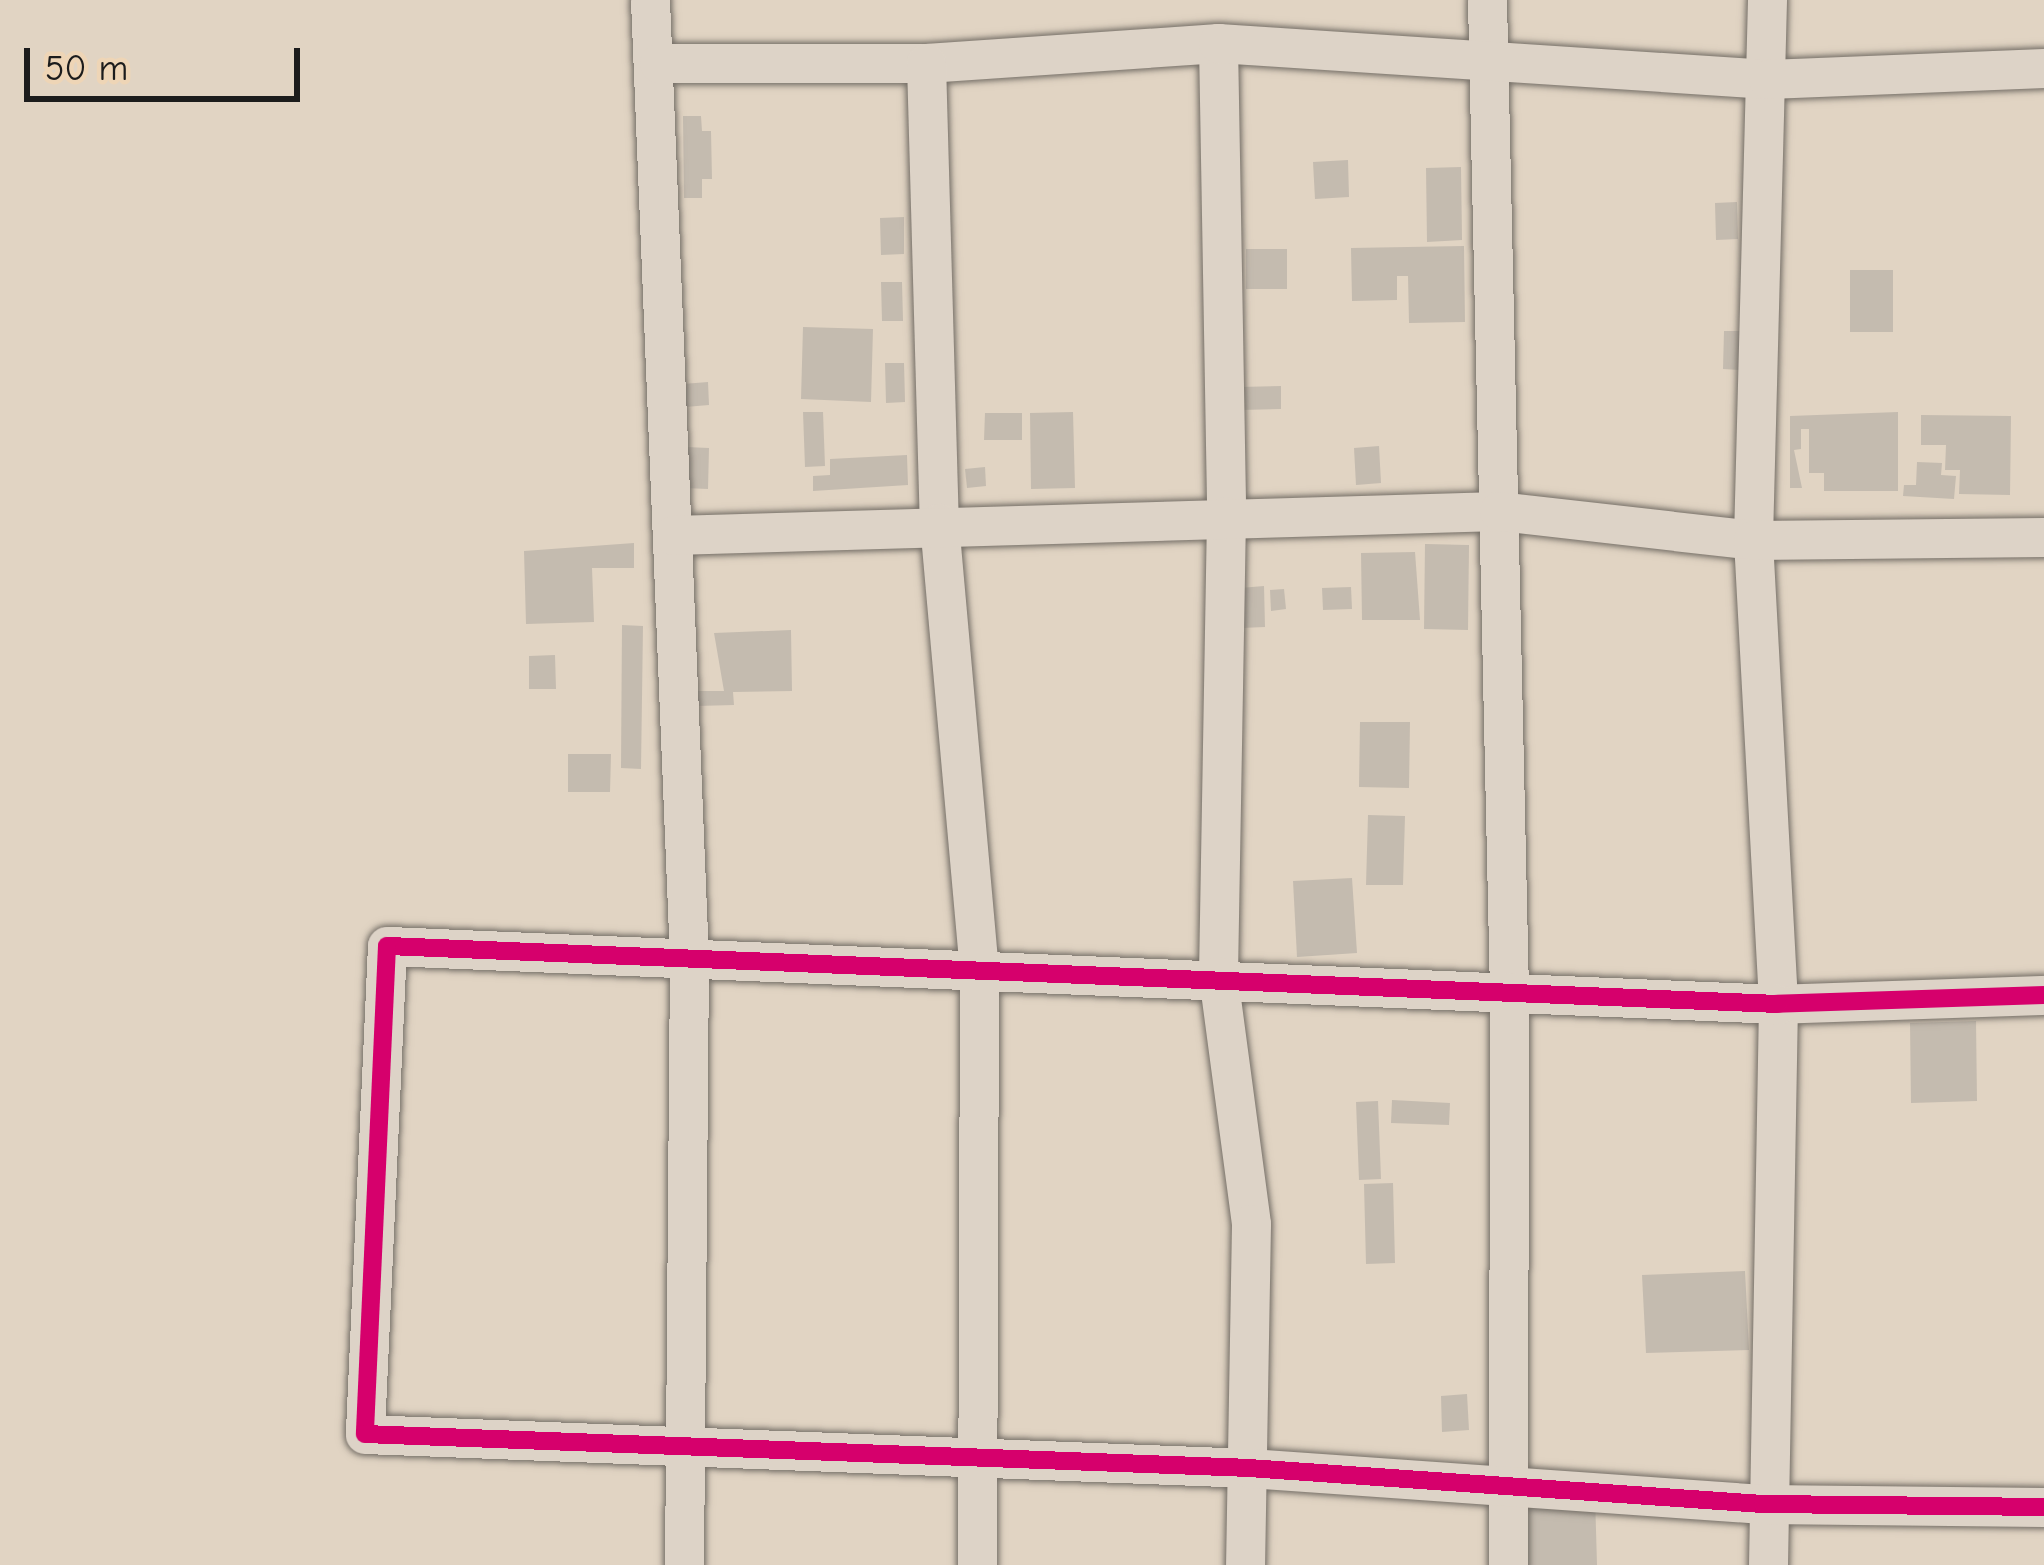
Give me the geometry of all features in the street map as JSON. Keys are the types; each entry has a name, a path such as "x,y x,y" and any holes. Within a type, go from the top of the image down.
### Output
{"street":[{"path":"650,0 659,63 689,959 684,1565"},
{"path":"1487,0 1510,992 1508,1565"},
{"path":"1767,0 1753,540 1778,1004 1763,1504 1768,1565"},
{"path":"659,63 926,63 1218,43 1768,79 2044,68"},
{"path":"1218,43 1226,516 1217,976 1251,1224 1245,1565"},
{"path":"926,63 939,523 979,971 984,1459 977,1565"},
{"path":"673,535 939,523 1499,511 1753,540 2044,537"},
{"path":"2044,995 1778,1004 1217,976 979,971 387,946 365,1434 1249,1468 1508,1481 1763,1504 2044,1507"}],"building":[{"path":"683,116 701,116 702,131 711,131 712,179 702,179 702,198 684,198"},
{"path":"1348,160 1349,197 1315,199 1313,162"},
{"path":"1461,167 1462,240 1427,242 1426,168"},
{"path":"1737,202 1738,239 1716,240 1715,203"},
{"path":"904,217 904,254 881,255 880,218"},
{"path":"1464,246 1465,322 1409,323 1408,276 1397,276 1397,300 1352,301 1351,248"},
{"path":"1246,249 1287,249 1287,289 1246,289"},
{"path":"1850,270 1893,270 1893,332 1850,332"},
{"path":"881,282 902,282 903,321 882,321"},
{"path":"803,327 873,329 871,402 801,399"},
{"path":"1724,331 1740,331 1740,370 1723,369"},
{"path":"885,363 904,363 905,402 886,403"},
{"path":"708,382 709,405 685,407 683,384"},
{"path":"1281,386 1281,409 1240,410 1239,387"},
{"path":"803,412 823,412 825,466 805,467"},
{"path":"1073,412 1075,488 1031,489 1030,413"},
{"path":"1898,412 1898,491 1824,491 1824,473 1809,473 1809,429 1801,429 1801,449 1794,450 1802,488 1790,488 1790,416"},
{"path":"985,413 1022,413 1022,440 984,440"},
{"path":"1921,415 2011,416 2010,495 1959,494 1960,470 1945,470 1946,445 1921,445"},
{"path":"1379,446 1381,483 1356,485 1354,448"},
{"path":"686,447 709,448 708,489 684,488"},
{"path":"907,455 908,485 813,491 813,476 830,475 830,459"},
{"path":"1917,462 1942,463 1941,475 1956,476 1954,499 1903,496 1904,485 1916,485"},
{"path":"985,467 986,486 967,488 965,469"},
{"path":"634,543 634,568 592,568 594,622 526,624 524,551"},
{"path":"1425,544 1469,545 1468,630 1424,629"},
{"path":"1415,552 1420,620 1362,620 1361,553"},
{"path":"1264,586 1265,627 1241,628 1240,588"},
{"path":"1351,587 1352,609 1323,610 1322,588"},
{"path":"1284,589 1286,609 1271,611 1270,590"},
{"path":"622,625 643,626 641,769 621,768"},
{"path":"791,630 792,691 733,692 734,705 697,706 697,691 724,691 714,633"},
{"path":"555,655 556,689 529,689 529,656"},
{"path":"1360,722 1410,722 1409,788 1359,787"},
{"path":"568,754 611,754 610,792 568,792"},
{"path":"1368,815 1405,816 1403,885 1366,885"},
{"path":"1352,878 1357,953 1297,957 1293,881"},
{"path":"1976,1021 1977,1101 1911,1103 1910,1023"},
{"path":"1392,1100 1450,1103 1449,1125 1391,1123"},
{"path":"1378,1101 1381,1179 1359,1180 1356,1102"},
{"path":"1393,1183 1395,1263 1366,1264 1364,1184"},
{"path":"1745,1271 1749,1350 1646,1353 1642,1275"},
{"path":"1467,1394 1469,1430 1442,1432 1441,1396"},
{"path":"1595,1495 1597,1565 1527,1565 1526,1497"}],"cycle path":[{"path":"2044,995 1778,1004 387,946 365,1434 1249,1468 1763,1504 2044,1507"}]}
